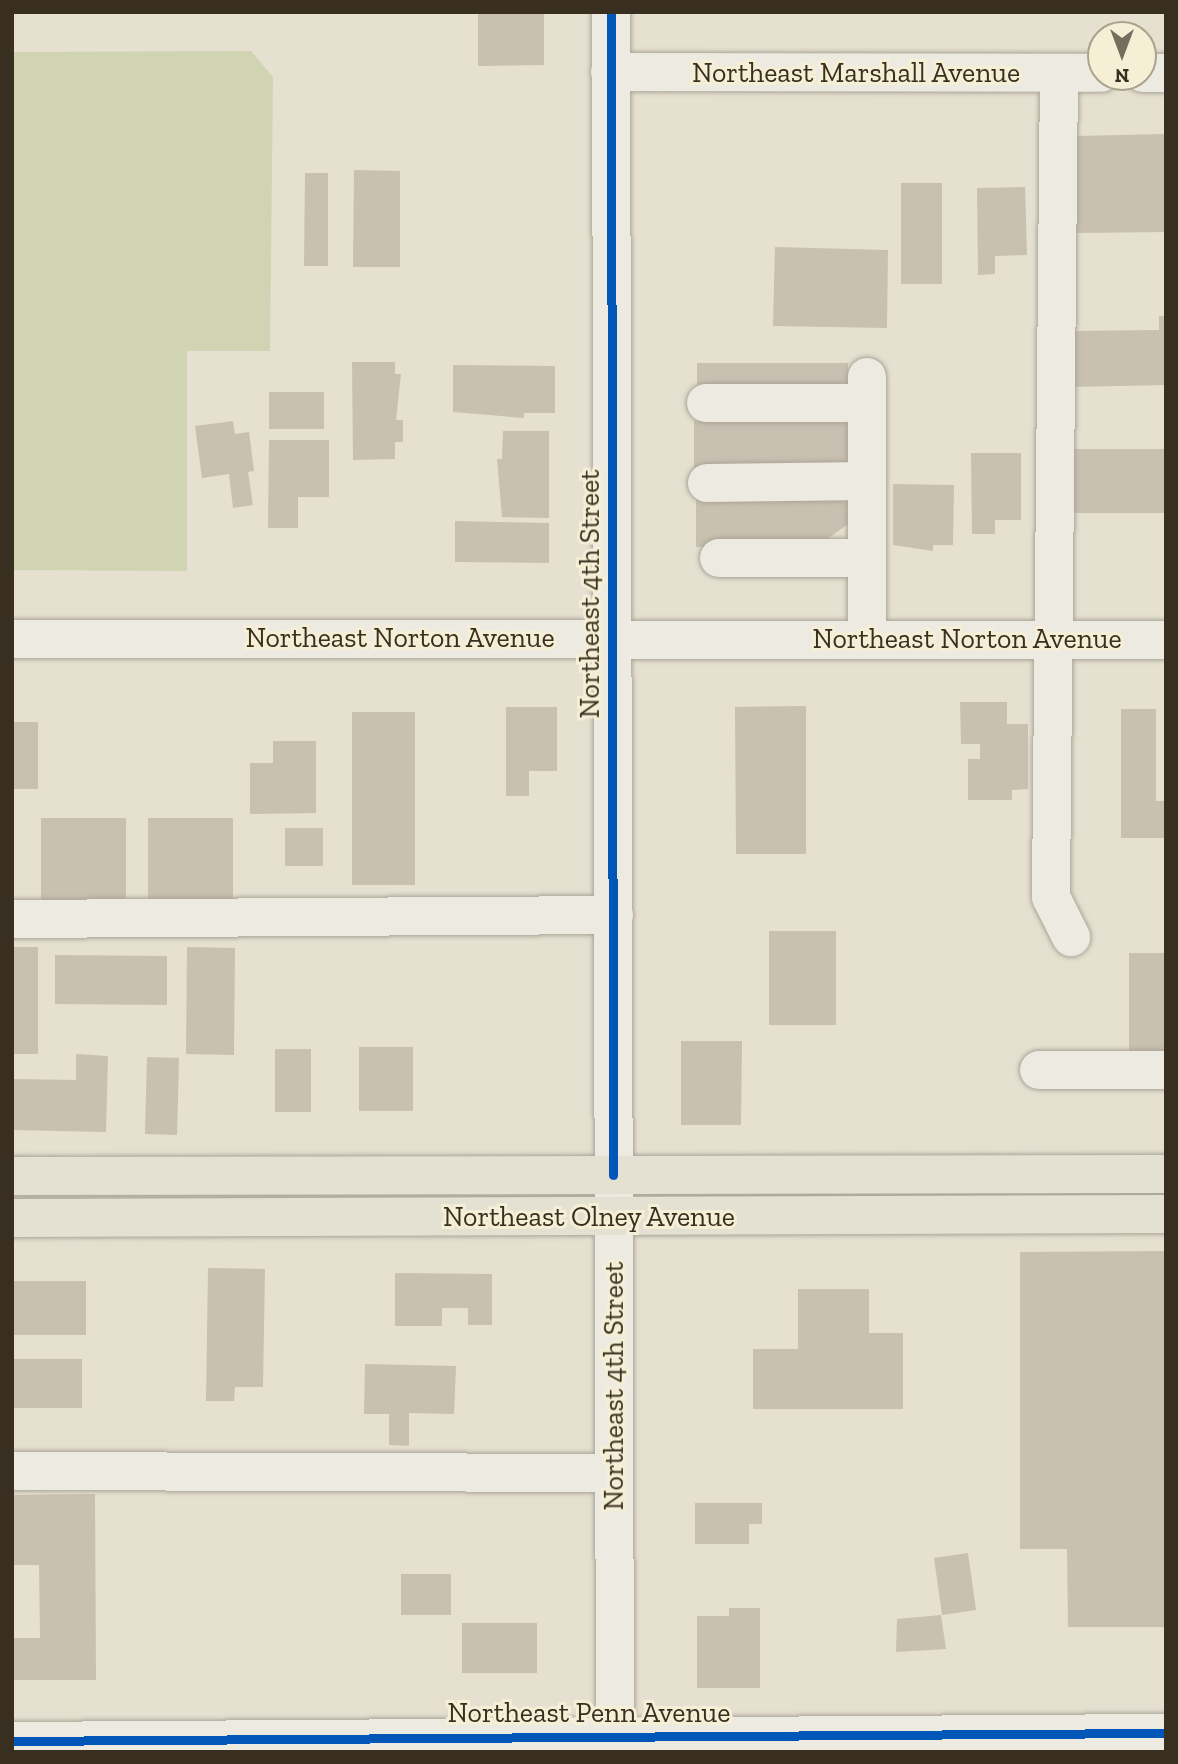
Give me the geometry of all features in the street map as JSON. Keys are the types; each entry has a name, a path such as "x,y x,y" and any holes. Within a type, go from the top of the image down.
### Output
{"main road":[{"name":"Northeast Olney Avenue","path":"12,1176 1166,1174"},
{"name":"Northeast Olney Avenue","path":"12,1218 1166,1214"}],"street":[{"name":"Northeast 4th Street","path":"611,12 615,1744"},
{"name":"Northeast Marshall Avenue","path":"610,72 1087,73"},
{"path":"1059,73 1057,639 1051,897 1071,937"},
{"path":"706,403 867,390 867,639"},
{"path":"707,483 867,481"},
{"path":"719,558 867,558"},
{"name":"Northeast Norton Avenue","path":"12,639 1166,640"},
{"path":"12,919 614,915"},
{"path":"1039,1070 1166,1070"},
{"path":"12,1471 614,1473"},
{"name":"Northeast Penn Avenue","path":"12,1741 615,1744 1166,1733"}],"green space":[{"path":"251,51 273,77 270,351 187,351 187,571 12,570 12,52"}],"building":[{"path":"478,12 544,12 544,65 478,66"},
{"path":"1166,134 1166,232 1077,233 1076,136"},
{"path":"354,170 400,171 400,267 353,267"},
{"path":"305,173 328,173 328,266 304,266"},
{"path":"901,183 942,183 942,284 901,284"},
{"path":"1025,187 1027,255 995,256 995,274 978,275 977,188"},
{"path":"775,247 888,250 887,328 773,326"},
{"path":"1159,316 1166,316 1166,385 1071,387 1070,331 1159,330"},
{"path":"352,362 395,362 395,374 401,374 396,420 403,420 403,442 395,442 395,459 353,460"},
{"path":"697,363 848,363 848,387 697,387"},
{"path":"453,365 555,366 555,413 524,413 524,418 453,412"},
{"path":"269,392 324,392 324,429 269,429"},
{"path":"849,419 849,467 694,468 694,421"},
{"path":"233,421 235,434 249,432 254,471 248,472 253,505 233,508 229,474 202,478 195,426"},
{"path":"503,431 549,431 549,518 502,517 497,459 502,459"},
{"path":"269,440 329,440 329,497 298,497 298,528 268,528"},
{"path":"1072,449 1166,449 1166,513 1072,513"},
{"path":"971,453 1021,453 1021,520 995,520 995,534 972,534"},
{"path":"893,484 954,485 953,545 933,545 933,551 893,545"},
{"path":"696,499 848,499 848,524 818,546 696,547"},
{"path":"455,521 549,523 549,563 455,562"},
{"path":"960,702 1007,702 1007,724 1028,724 1028,789 1012,790 1012,800 968,800 968,759 980,759 980,744 961,744"},
{"path":"806,706 806,854 736,854 735,707"},
{"path":"506,707 557,707 557,771 529,771 529,796 506,796"},
{"path":"1121,709 1156,709 1156,801 1166,801 1166,838 1121,838"},
{"path":"352,712 415,712 415,885 352,885"},
{"path":"12,722 38,722 38,789 12,789"},
{"path":"273,741 316,741 316,813 250,814 250,763 273,763"},
{"path":"41,818 126,818 126,900 41,900"},
{"path":"148,818 233,818 233,900 148,900"},
{"path":"285,828 323,828 323,866 285,866"},
{"path":"769,931 836,931 836,1025 769,1025"},
{"path":"12,947 38,947 38,1054 12,1054"},
{"path":"187,947 235,948 234,1055 186,1054"},
{"path":"1129,953 1166,953 1166,1051 1129,1051"},
{"path":"55,955 167,956 167,1005 55,1004"},
{"path":"681,1041 742,1041 741,1125 681,1125"},
{"path":"359,1047 413,1047 413,1111 359,1111"},
{"path":"275,1049 311,1049 311,1112 275,1112"},
{"path":"76,1054 108,1056 106,1132 12,1130 12,1079 76,1080"},
{"path":"147,1057 179,1058 177,1135 145,1134"},
{"path":"1166,1251 1166,1627 1068,1627 1067,1549 1020,1549 1020,1252"},
{"path":"208,1268 265,1269 263,1387 235,1387 234,1401 206,1401"},
{"path":"395,1273 492,1274 492,1325 468,1325 468,1308 442,1308 442,1326 395,1326"},
{"path":"12,1281 86,1281 86,1335 12,1335"},
{"path":"798,1289 869,1289 869,1333 903,1333 903,1409 753,1409 753,1349 798,1349"},
{"path":"12,1359 82,1359 82,1408 12,1408"},
{"path":"365,1364 456,1366 454,1414 409,1413 409,1446 389,1445 389,1414 364,1414"},
{"path":"95,1494 96,1680 12,1680 12,1638 40,1638 39,1565 12,1565 12,1495"},
{"path":"695,1503 762,1503 762,1524 749,1524 749,1544 695,1544"},
{"path":"968,1553 976,1610 942,1615 934,1558"},
{"path":"401,1574 451,1574 451,1615 401,1615"},
{"path":"729,1608 760,1608 760,1688 697,1688 697,1616 729,1616"},
{"path":"941,1615 946,1649 896,1652 897,1619"},
{"path":"462,1623 537,1623 537,1673 462,1673"}],"cycle path":[{"path":"611,12 613,1175"},
{"path":"12,1741 1166,1733"}]}
